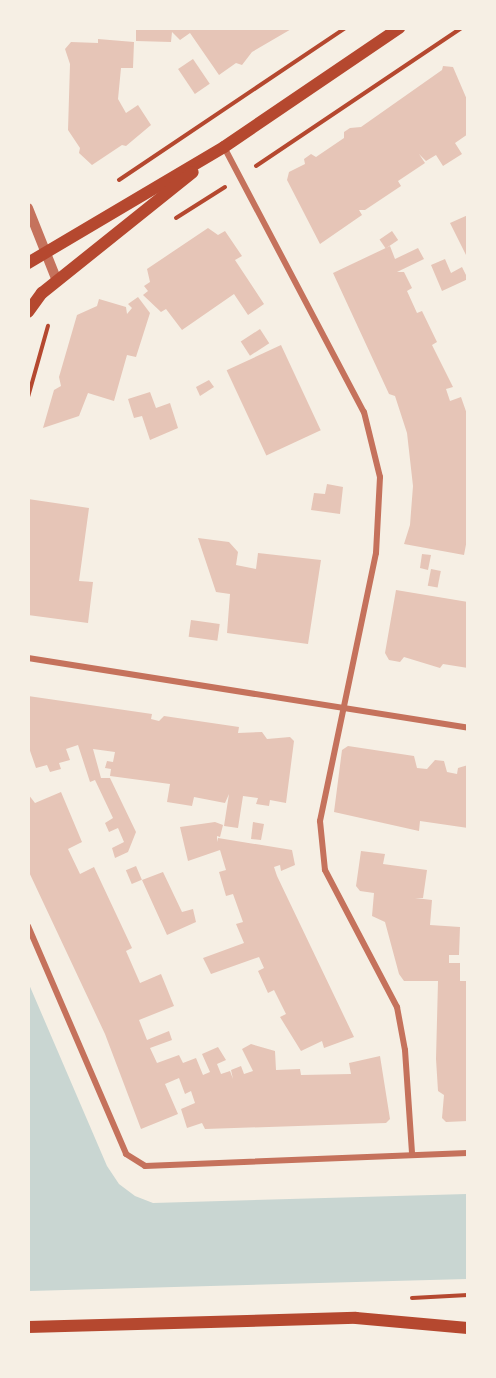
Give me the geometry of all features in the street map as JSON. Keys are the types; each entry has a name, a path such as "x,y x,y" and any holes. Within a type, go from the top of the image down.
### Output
{"main road":[{"path":"28,263 224,147 399,28"},
{"path":"28,312 57,281 224,147"},
{"path":"28,1328 356,1318 468,1328"}],"street":[{"path":"224,147 364,412 380,477 376,553 320,821 325,870 397,1007 405,1050 412,1155"},
{"path":"28,208 57,281"},
{"path":"28,658 468,728"},
{"path":"28,926 126,1154 145,1166 468,1153"}],"path":[{"path":"113,183 345,28"},
{"path":"169,223 461,28"},
{"path":"28,397 42,340 51,318"}],"shaded area":[{"path":"28,982 107,1166 119,1184 135,1196 153,1203 467,1194 467,1279 29,1291"}],"building":[{"path":"136,28 293,28 252,52 242,65 236,63 219,75 190,33 180,40 172,32 171,42 136,41"},
{"path":"98,39 134,42 133,68 121,68 118,99 126,113 138,105 151,125 126,146 122,145 92,165 79,153 80,148 68,130 70,64 65,49 71,42 98,43"},
{"path":"193,59 210,84 195,94 178,69"},
{"path":"443,66 453,67 468,102 468,134 455,143 462,154 443,166 436,155 426,161 419,154 425,163 398,181 401,186 365,210 359,210 362,215 320,244 287,180 289,172 305,164 304,159 311,154 316,157 344,138 344,132 350,128 361,127 442,70"},
{"path":"468,215 468,259 450,223"},
{"path":"208,228 218,235 225,231 242,256 235,260 264,304 248,315 234,294 182,330 166,309 161,312 143,295 148,291 144,286 150,282 147,269"},
{"path":"392,231 398,240 386,249 380,239"},
{"path":"390,246 395,259 418,248 424,259 397,272 404,272 412,288 407,291 417,313 422,311 437,342 432,345 453,387 446,389 450,401 461,397 468,417 468,534 464,555 404,544 410,525 413,486 407,433 395,396 389,394 333,273"},
{"path":"445,259 451,273 462,267 468,279 442,291 431,265"},
{"path":"138,297 150,313 136,357 127,355 114,401 88,393 79,416 43,428 54,390 61,386 59,377 77,315 97,306 99,299 126,307 127,314 132,308 128,304"},
{"path":"260,329 269,343 250,356 241,342"},
{"path":"281,345 321,430 266,456 227,370"},
{"path":"209,380 214,387 200,396 196,387"},
{"path":"150,392 156,408 170,403 178,428 150,440 142,416 134,418 128,399"},
{"path":"327,484 343,487 340,514 311,510 314,493 325,494"},
{"path":"28,499 89,508 79,581 93,582 88,623 28,615"},
{"path":"198,538 229,542 238,552 236,565 256,569 258,553 321,560 308,644 227,633 230,594 216,592"},
{"path":"422,554 431,555 428,570 420,568"},
{"path":"431,569 441,571 438,588 428,586"},
{"path":"396,590 468,602 468,668 443,664 440,668 404,657 400,662 389,660 385,653"},
{"path":"191,620 220,624 217,641 189,637"},
{"path":"28,696 152,714 151,719 159,721 164,716 239,727 238,733 262,732 267,739 290,737 294,741 286,803 270,800 269,806 256,804 258,798 243,796 238,828 224,826 229,794 225,803 194,797 192,806 167,802 170,784 110,776 111,769 105,768 107,761 113,762 115,752 93,749 101,778 110,778 136,832 128,852 115,858 112,848 124,842 118,828 109,832 105,823 113,818 95,780 90,782 78,745 66,749 70,760 59,763 61,769 50,772 47,765 36,768 28,745"},
{"path":"348,746 414,756 417,768 427,769 435,760 444,761 447,772 457,774 458,768 468,765 468,828 420,821 419,831 334,812 342,750"},
{"path":"61,792 82,842 68,849 80,874 94,867 132,948 126,951 140,983 161,974 174,1006 139,1020 147,1040 169,1031 172,1040 150,1048 157,1063 179,1055 183,1063 196,1058 203,1075 210,1072 202,1054 218,1047 226,1060 217,1064 221,1074 230,1071 233,1079 231,1070 241,1066 244,1074 253,1071 242,1049 251,1044 275,1051 276,1070 300,1069 301,1075 351,1074 349,1063 380,1056 390,1119 386,1123 205,1129 202,1123 187,1128 181,1109 195,1103 191,1091 185,1094 179,1078 165,1084 178,1114 141,1129 105,1034 28,870 28,794 35,803"},
{"path":"215,822 223,825 220,837 217,836 217,842 218,838 292,850 295,865 281,871 280,865 274,867 354,1037 324,1048 322,1041 301,1051 280,1017 286,1014 274,990 268,993 258,971 264,968 259,957 211,974 203,958 244,943 236,924 243,922 233,894 226,896 219,872 226,870 220,850 188,861 180,827"},
{"path":"253,822 264,824 261,840 251,839"},
{"path":"361,851 385,854 383,864 427,870 423,898 415,898 432,900 430,925 460,927 459,955 449,955 449,963 460,963 460,981 468,981 468,1121 446,1122 442,1118 444,1095 438,1091 436,1059 438,981 404,981 399,974 385,922 372,916 374,893 360,891 356,886"},
{"path":"136,866 142,880 132,884 126,870"},
{"path":"163,872 182,912 193,909 196,922 167,935 142,880"}]}
